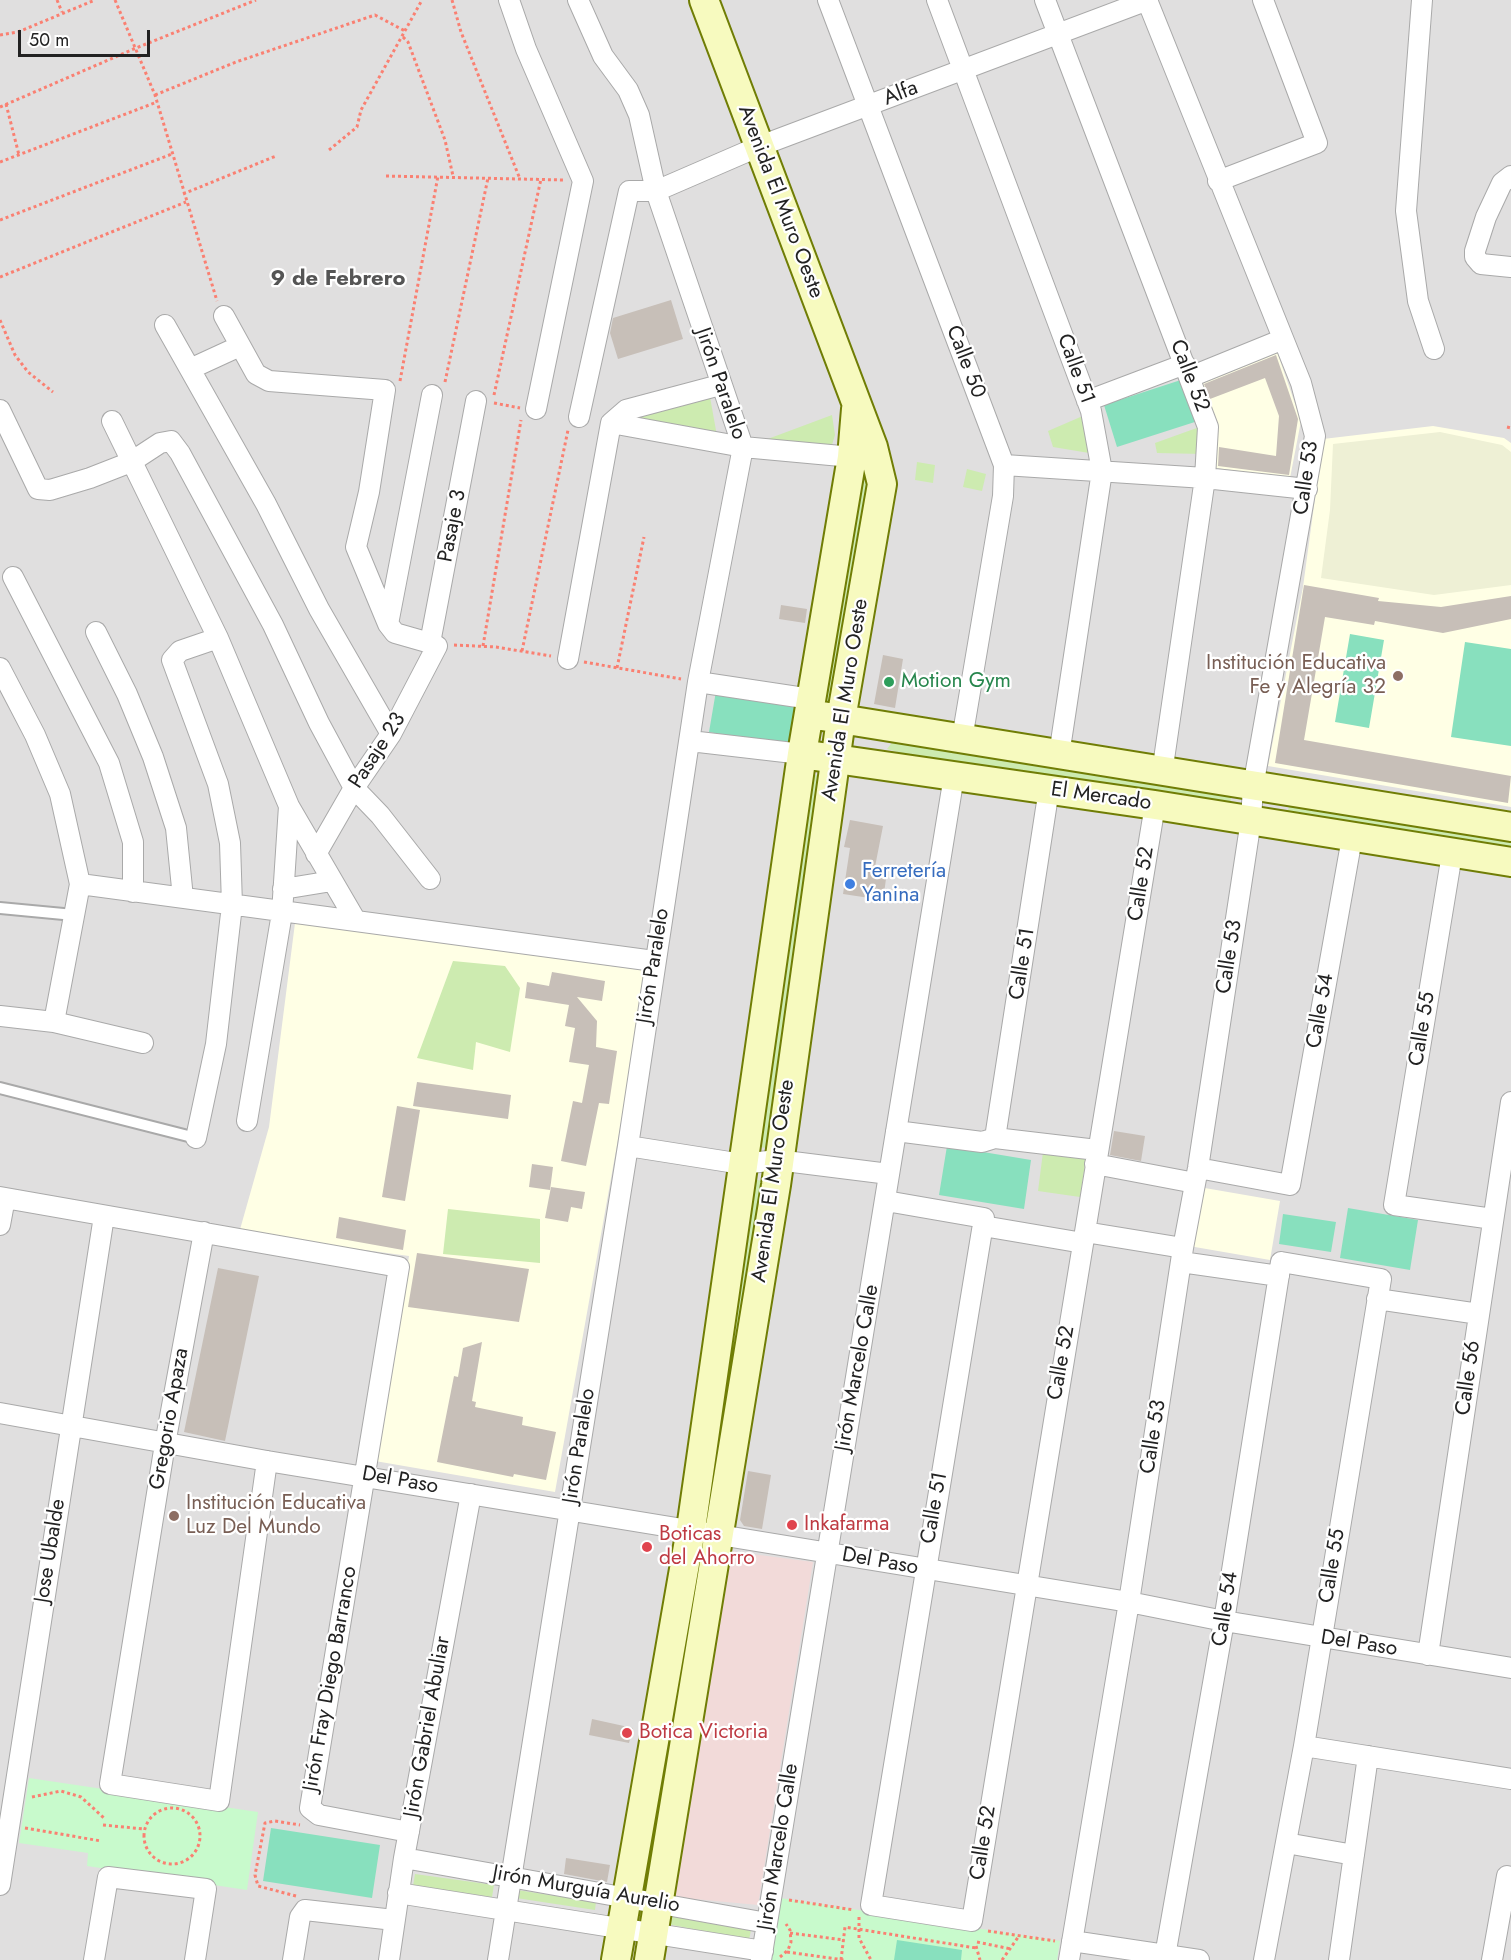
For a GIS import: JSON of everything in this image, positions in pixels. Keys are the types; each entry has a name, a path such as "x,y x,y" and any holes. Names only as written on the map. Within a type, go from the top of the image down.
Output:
{"main road":[{"name":"Avenida El Muro Oeste","path":"651,1947 719,1534 777,1160 841,719 882,484 880,467 704,0"},
{"name":"Avenida El Muro Oeste","path":"616,1960 691,1529 802,753 852,457 856,404"},
{"name":"El Mercado","path":"809,707 841,719 1511,828"},
{"name":"El Mercado","path":"802,753 1155,805 1511,862"}],"street":[{"path":"509,0 526,49 583,181 536,409"},
{"name":"Jirón Paralelo","path":"498,1960 628,1146 654,961 698,682 743,447 656,192 639,115 628,90 603,57 579,0"},
{"name":"Calle 50","path":"828,0 1004,465 1003,496 962,739"},
{"name":"Calle 51","path":"937,0 1088,402 1102,471 1059,755"},
{"name":"Calle 52","path":"1045,0 1208,427 1205,478 1162,773"},
{"name":"Alfa","path":"579,417 629,191 656,192 760,146 869,107 1147,0"},
{"name":"Calle 53","path":"1070,1951 1130,1602 1182,1255 1197,1176 1251,820 1253,787 1316,436 1301,383 1281,340 1147,0"},
{"path":"1218,181 1317,143 1263,0"},
{"path":"1422,0 1406,211 1418,301 1434,349"},
{"path":"1511,176 1502,183 1486,217 1475,251 1475,257 1481,264 1511,267"},
{"path":"224,316 256,374 269,381 385,390 369,492 356,547 388,624 395,633 434,645"},
{"path":"165,325 266,504 319,609 391,734"},
{"path":"1088,402 1281,340"},
{"path":"190,369 240,346"},
{"path":"568,659 611,423 626,410 720,385"},
{"path":"388,624 432,395"},
{"name":"Pasaje 3","path":"434,645 484,402"},
{"path":"3,421 38,489 50,489 90,478 131,462 160,443 171,441 180,453 273,625 354,788 380,815 430,879"},
{"path":"112,421 218,638 289,806 356,921"},
{"path":"611,423 743,447 852,457"},
{"path":"1004,465 1205,478 1307,489"},
{"path":"13,577 84,709 109,763 124,804 133,842 133,892"},
{"path":"96,632 127,694 176,828 183,898"},
{"path":"196,1138 216,1044 232,905 230,843 218,784 172,660 180,651 218,638"},
{"name":"Pasaje 23","path":"316,854 354,788 391,734 434,645"},
{"path":"0,668 35,735 60,794 80,885 54,1022"},
{"path":"698,682 809,707"},
{"name":"El Mercado","path":"690,741 802,753"},
{"name":"Jirón Marcelo Calle","path":"762,1955 954,776"},
{"name":"Calle 51","path":"995,1138 1049,789"},
{"name":"Calle 52","path":"975,1929 1025,1585 1155,805"},
{"path":"247,1120 282,913 289,806"},
{"name":"Calle 54","path":"1197,1176 1290,1185 1352,838"},
{"name":"Calle 55","path":"1452,854 1394,1205 1493,1219"},
{"path":"283,889 332,881"},
{"path":"80,885 654,961"},
{"path":"0,1016 54,1022 143,1043"},
{"name":"Calle 56","path":"1428,1655 1511,1102"},
{"path":"896,1131 982,1142 995,1138 1197,1176"},
{"path":"628,1146 742,1164 777,1160 889,1174"},
{"path":"0,1225 2,1198 204,1232"},
{"path":"886,1201 983,1222 1280,1269"},
{"name":"Jose Ubalde","path":"0,1885 7,1815 104,1216"},
{"name":"Calle 51","path":"866,1908 983,1222"},
{"name":"Jirón Fray Diego Barranco","path":"204,1232 399,1267 366,1475 310,1796 315,1811"},
{"name":"Gregorio Apaza","path":"204,1232 165,1444 110,1784 219,1801 267,1461"},
{"name":"Calle 54","path":"1165,1956 1224,1621 1280,1269"},
{"name":"Calle 55","path":"1264,1960 1304,1746 1381,1279 1280,1269"},
{"path":"1377,1299 1479,1314"},
{"name":"Del Paso","path":"0,1413 165,1444 366,1475 570,1512 691,1529 1130,1602 1321,1638 1511,1668"},
{"name":"Jirón Gabriel Abuliar","path":"388,1960 404,1858 471,1494"},
{"path":"1304,1746 1511,1779"},
{"path":"1339,1960 1368,1756"},
{"path":"315,1811 409,1833"},
{"path":"1286,1843 1354,1855"},
{"name":"Jirón Murguía Aurelio","path":"404,1858 767,1923"},
{"path":"1492,1960 1507,1876"},
{"path":"94,1960 108,1877 206,1889 195,1960"},
{"name":"Jirón Murguía Aurelio","path":"398,1893 622,1929 651,1947 762,1955"},
{"path":"866,1908 975,1929"},
{"path":"293,1960 300,1917 305,1910 394,1920"},
{"path":"1070,1951 1198,1960"}],"lane":[{"path":"0,908 74,915"},
{"path":"0,1088 196,1138"}],"path":[{"path":"57,0 62,12"},
{"path":"0,35 18,32 95,0"},
{"path":"115,0 155,95 216,300 224,316"},
{"path":"0,106 135,48 256,0"},
{"path":"329,150 357,127 361,110 422,0"},
{"path":"452,0 461,32 520,179"},
{"path":"155,95 236,62 375,15 405,31"},
{"path":"403,37 408,42 445,140 453,176"},
{"path":"0,162 157,102"},
{"path":"6,104 19,154"},
{"path":"0,220 173,154"},
{"path":"183,194 276,156"},
{"path":"386,176 583,181"},
{"path":"385,390 398,392 438,176"},
{"path":"432,395 442,396 488,178"},
{"path":"483,646 523,408 484,402 541,179"},
{"path":"0,278 186,202"},
{"path":"0,320 15,355 28,372 52,392"},
{"path":"522,651 571,416 579,417"},
{"path":"617,668 644,537"},
{"path":"7,1815 28,1799 45,1792 61,1791 81,1797 104,1818"},
{"path":"170,1808 182,1809 192,1816 199,1826 201,1838 198,1849 190,1859 180,1864 168,1865 157,1861 148,1852 144,1841 144,1829 150,1818 159,1811 170,1808"},
{"path":"305,1910 294,1894 258,1886 255,1875 265,1823 274,1821 304,1825 313,1823 315,1811"},
{"path":"7,1815 101,1840"},
{"path":"103,1825 144,1829"},
{"path":"866,1908 857,1930 863,1948 871,1960"},
{"path":"787,1952 842,1960 845,1927 976,1948"},
{"path":"975,1929 976,1948 980,1960"},
{"path":"790,1933 844,1940"},
{"path":"1002,1960 1018,1936"},
{"path":"977,1942 1011,1949"}],"shaded area":[{"path":"0,0 1511,0 1511,1960 0,1960"},
{"path":"1276,349 1301,421 1290,478 1209,467 1194,381"},
{"name":"Institución Educativa Fe y Alegría 32","path":"1433,426 1504,438 1511,443 1511,807 1268,766 1303,587 1323,439"},
{"path":"1440,432 1502,445 1511,452 1511,585 1434,595 1321,578 1330,510 1333,444"},
{"path":"295,923 648,971 555,1492 375,1461 409,1256 239,1233 269,1127"},
{"path":"1199,1187 1280,1201 1270,1260 1189,1246"},
{"path":"729,1551 813,1562 758,1905 673,1897"}],"green space":[{"path":"1187,378 1201,420 1117,447 1104,405"},
{"path":"710,397 717,436 630,419"},
{"path":"832,415 835,435 831,448 765,440"},
{"path":"1085,415 1089,453 1053,447 1048,431"},
{"path":"1205,425 1203,454 1157,453 1155,443"},
{"path":"917,462 935,465 933,483 915,480"},
{"path":"967,469 986,474 982,491 963,487"},
{"path":"859,480 873,482 839,706 825,704"},
{"path":"1350,634 1384,640 1369,728 1335,722"},
{"path":"1465,642 1511,649 1511,746 1451,737"},
{"path":"716,691 797,706 790,747 709,732"},
{"path":"894,740 1232,790 1230,806 905,754 887,749"},
{"path":"811,774 825,777 770,1149 756,1146"},
{"path":"1291,799 1511,835 1511,852 1287,814"},
{"path":"453,961 505,966 520,988 510,1052 476,1042 473,1070 417,1058"},
{"path":"947,1146 1031,1160 1024,1209 939,1195"},
{"path":"1043,1152 1086,1158 1080,1197 1038,1191"},
{"path":"750,1179 764,1181 712,1512 698,1510"},
{"path":"1348,1208 1418,1220 1410,1270 1340,1258"},
{"path":"448,1209 540,1219 540,1263 443,1254"},
{"path":"1283,1214 1336,1222 1331,1252 1279,1244"},
{"path":"29,1778 258,1812 247,1890 87,1866 88,1853 19,1843"},
{"path":"271,1828 380,1845 372,1898 263,1881"},
{"path":"415,1874 494,1885 492,1897 413,1886"},
{"path":"517,1890 596,1902 595,1910 516,1898"},
{"path":"774,1897 1060,1941 1057,1960 765,1960"},
{"path":"669,1913 751,1930 749,1940 667,1924"},
{"path":"897,1940 962,1950 961,1960 894,1960"}],"building":[{"path":"671,300 683,339 618,359 610,333 613,318"},
{"path":"1276,355 1298,419 1289,475 1218,466 1219,447 1276,456 1279,416 1265,378 1210,399 1204,384"},
{"path":"1304,585 1379,598 1378,601 1441,607 1511,596 1511,619 1443,633 1375,621 1374,625 1325,617 1304,740 1511,776 1508,803 1275,763"},
{"path":"781,605 807,609 805,623 779,619"},
{"name":"Motion Gym","path":"883,655 903,659 895,708 874,704"},
{"path":"850,820 883,826 873,877 886,879 883,900 843,894 850,848 844,847"},
{"path":"552,972 605,981 602,1001 577,997 597,1021 596,1047 617,1051 609,1104 599,1103 586,1166 561,1161 573,1101 582,1103 589,1065 569,1062 575,1028 565,1026 569,1005 525,998 527,982 549,986"},
{"path":"417,1082 511,1095 508,1119 413,1106"},
{"path":"397,1106 420,1110 405,1201 382,1197"},
{"path":"1114,1131 1145,1136 1141,1161 1110,1155"},
{"path":"532,1164 553,1167 550,1190 529,1187"},
{"path":"551,1187 585,1192 582,1209 571,1207 568,1222 545,1218"},
{"path":"339,1217 406,1230 403,1250 336,1238"},
{"path":"417,1253 529,1269 519,1322 408,1307"},
{"path":"218,1268 259,1276 225,1441 184,1432"},
{"path":"482,1342 472,1401 476,1402 475,1407 523,1417 522,1425 556,1432 546,1480 514,1474 513,1477 437,1462 454,1376 458,1377 463,1348"},
{"path":"748,1471 771,1475 762,1529 744,1526 740,1520"},
{"path":"592,1719 633,1728 629,1743 589,1735"},
{"path":"566,1858 610,1865 607,1882 564,1874"}],"place":[{"name":"Institución Educativa Fe y Alegría 32","path":"1398,676"},
{"name":"Motion Gym","path":"889,682"},
{"name":"Ferretería Yanina","path":"850,884"},
{"name":"Institución Educativa Luz Del Mundo","path":"174,1516"},
{"name":"Inkafarma","path":"792,1525"},
{"name":"Boticas del Ahorro","path":"647,1547"},
{"name":"Botica Victoria","path":"627,1733"}],"district":[{"name":"9 de Febrero","path":"338,280"}]}
